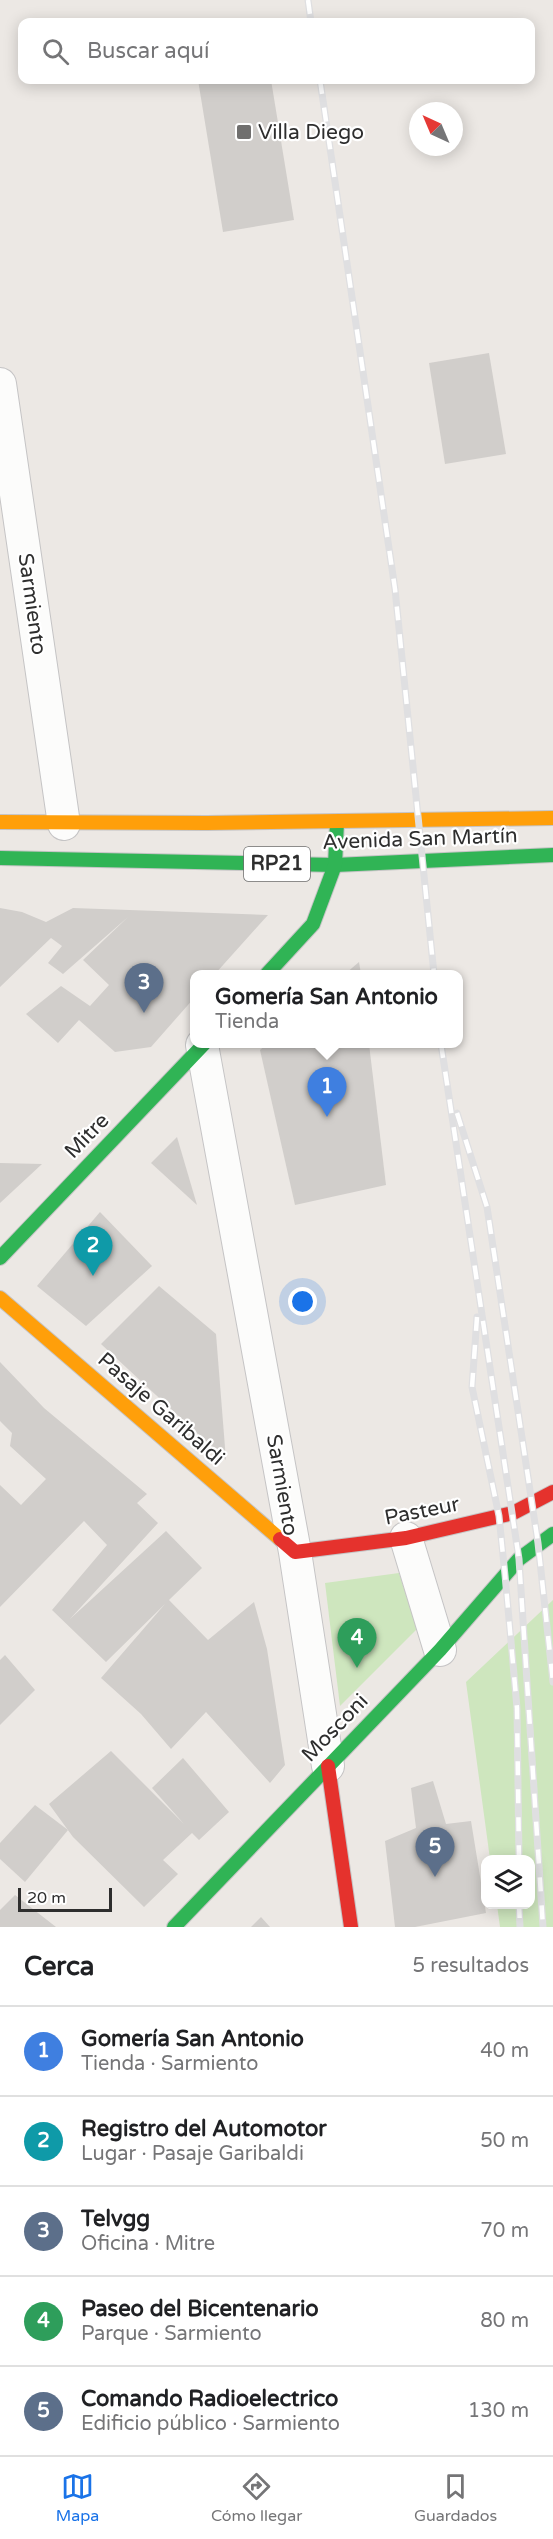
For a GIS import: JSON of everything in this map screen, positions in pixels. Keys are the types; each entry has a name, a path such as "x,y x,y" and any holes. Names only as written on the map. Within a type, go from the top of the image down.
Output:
{"street":[{"name":"Sarmiento","path":"0,384 64,824"},
{"name":"Avenida San Martín","path":"0,822 64,824 553,818"},
{"path":"272,970 313,924 335,865 337,822"},
{"name":"Avenida San Martín","path":"0,858 335,865 553,855"},
{"name":"Mitre","path":"0,1258 199,1048"},
{"name":"Sarmiento","path":"204,1048 295,1552 351,1927"},
{"name":"Pasaje Garibaldi","path":"0,1298 295,1552"},
{"name":"Pasteur","path":"295,1552 406,1538 513,1514 553,1492"},
{"name":"Mosconi","path":"174,1927 440,1650 519,1559 553,1534"},
{"path":"406,1538 440,1650"}],"green space":[{"path":"399,1573 417,1629 340,1706 325,1583"},
{"path":"553,1600 553,1927 500,1927 498,1909 535,1909 535,1855 489,1855 466,1682"}],"building":[{"path":"199,84 272,84 294,220 223,232"},
{"path":"489,353 506,454 445,464 429,363"},
{"path":"0,908 22,912 46,922 73,908 268,915 219,970 190,970 190,1003 151,1047 115,1052 79,1020 58,1043 26,1014 61,986 90,1006 109,985 83,960 128,917 63,974 48,963 62,946 51,938 0,987"},
{"path":"359,962 360,970 350,970"},
{"path":"262,1048 369,1048 386,1185 295,1205 260,1050"},
{"path":"177,1137 197,1205 151,1163"},
{"path":"0,1163 42,1164 0,1203"},
{"path":"100,1212 152,1266 86,1326 37,1286"},
{"path":"159,1286 216,1334 226,1460 101,1344"},
{"path":"0,1362 44,1408 147,1494 137,1503 158,1523 70,1619 166,1531 202,1568 169,1600 208,1640 254,1602 267,1649 285,1765 270,1783 206,1712 171,1749 141,1714 101,1678 165,1604 106,1662 52,1610 107,1545 84,1521 0,1607 0,1485 21,1505 46,1479 10,1446 12,1433 0,1421"},
{"path":"5,1655 35,1690 0,1725 0,1660"},
{"path":"111,1751 184,1824 152,1788 183,1758 229,1812 199,1840 192,1833 163,1860 178,1874 144,1907 73,1837 49,1804"},
{"path":"433,1781 446,1824 471,1821 481,1882 481,1909 485,1909 486,1913 415,1927 395,1927 385,1841 416,1828 411,1788"},
{"path":"35,1805 68,1830 25,1882 0,1859 0,1843"},
{"path":"15,1895 56,1927 0,1927 0,1910"},
{"path":"261,1917 270,1927 251,1927"}],"railway":[{"path":"308,0 310,18"},
{"path":"321,84 395,589 434,970"},
{"path":"442,1048 519,1559 543,1927"},
{"path":"457,1113 487,1207 538,1543 553,1682"},
{"path":"477,1317 472,1387 499,1516 505,1575 517,1708 519,1855"},
{"path":"519,1909 520,1927"}],"traffic: fast":[{"path":"271,970 313,924 335,865 337,822"},
{"path":"0,858 335,865 553,855"},
{"path":"0,1258 200,1048"},
{"path":"174,1927 440,1650 519,1559 553,1534"}],"traffic: slow":[{"path":"0,822 207,823 553,818"},
{"path":"0,1298 280,1539"}],"traffic: jam":[{"path":"280,1539 295,1552 406,1538 513,1513 553,1492"},
{"path":"328,1766 351,1927"}],"place":[{"name":"Villa Diego","path":"244,132"},
{"name":"Telvgg","path":"144,1013"},
{"name":"Gomería San Antonio","path":"327,1117"},
{"name":"Registro del Automotor","path":"93,1276"},
{"name":"Paseo del Bicentenario","path":"357,1668"},
{"name":"Comando Radioelectrico","path":"435,1877"}]}
